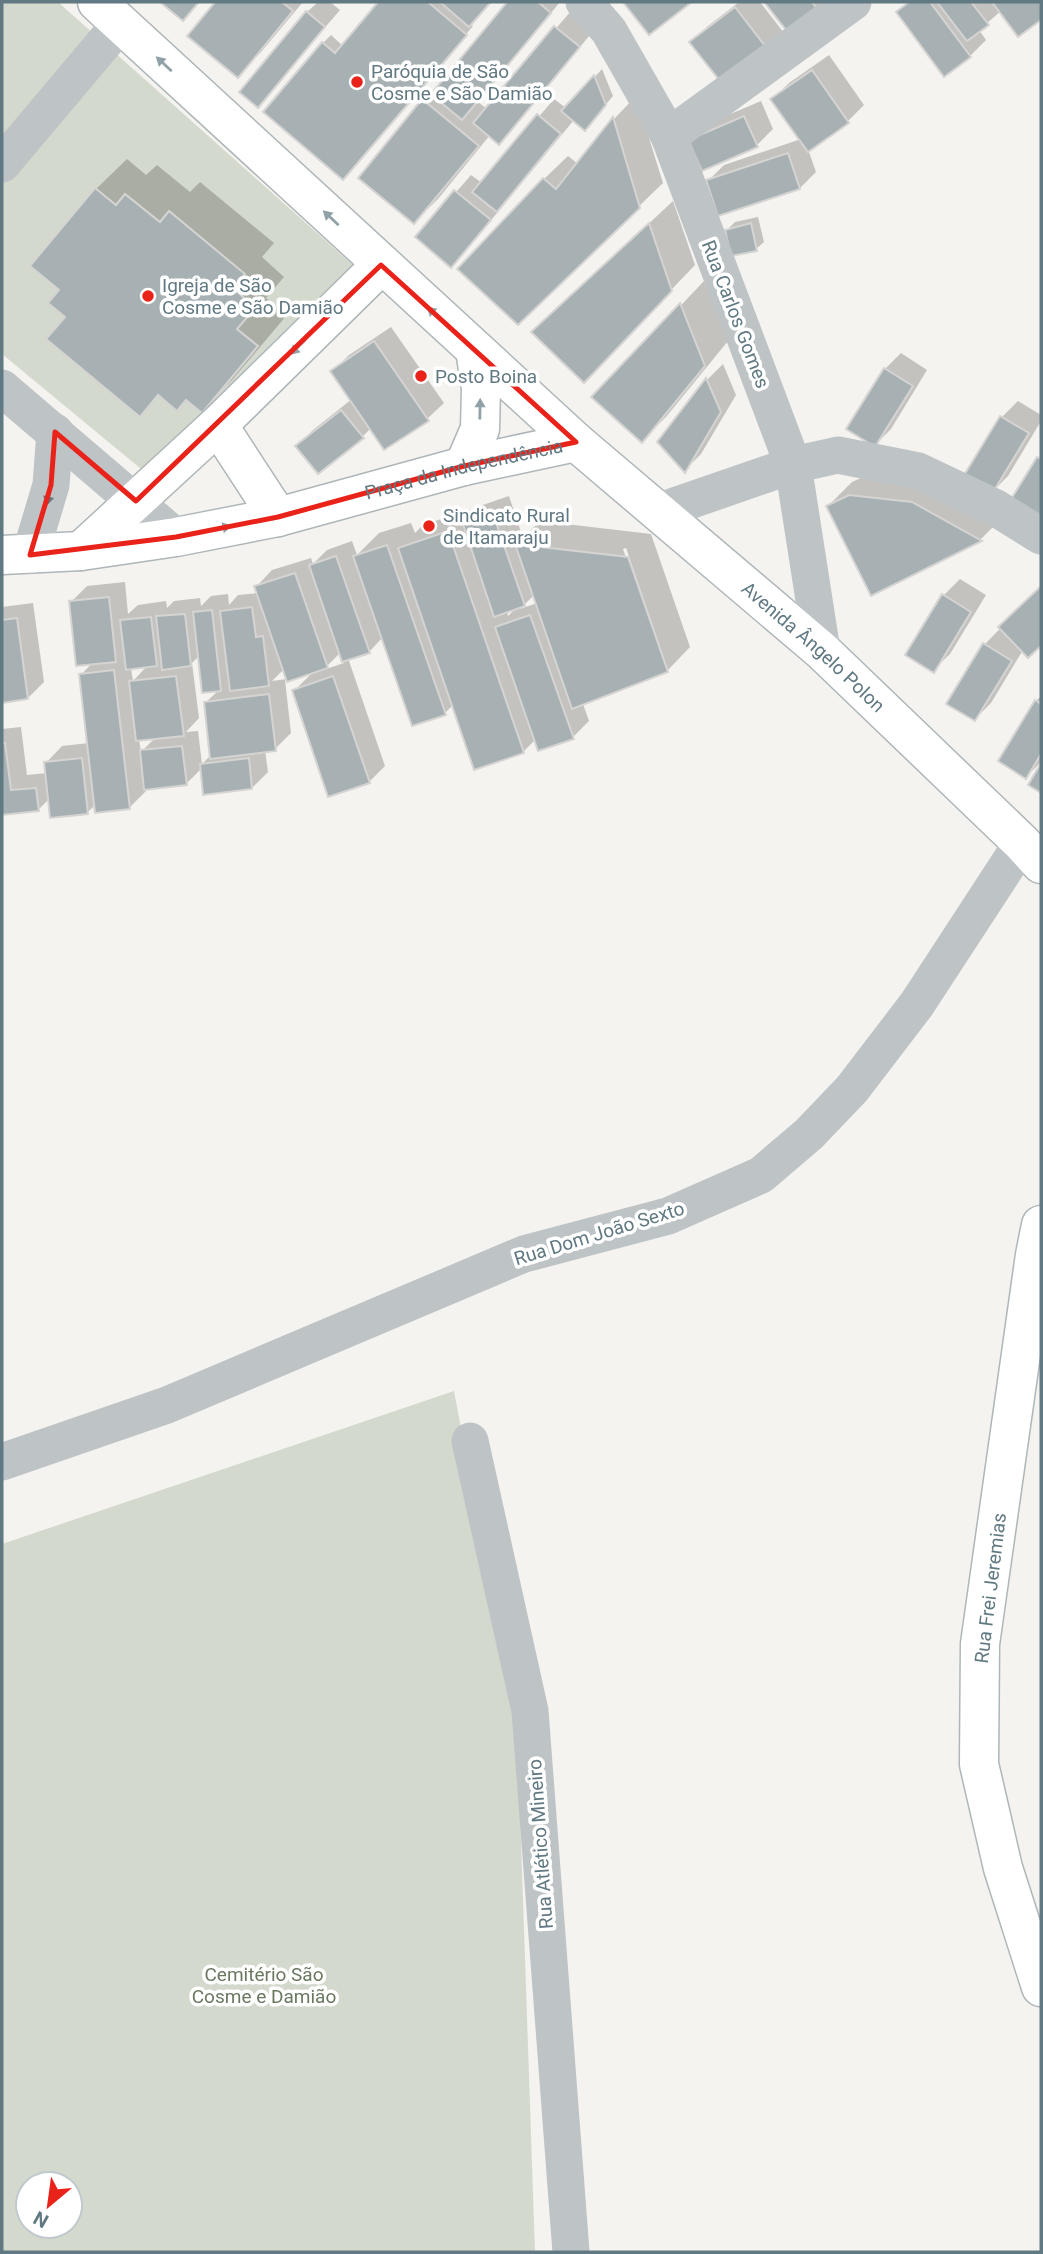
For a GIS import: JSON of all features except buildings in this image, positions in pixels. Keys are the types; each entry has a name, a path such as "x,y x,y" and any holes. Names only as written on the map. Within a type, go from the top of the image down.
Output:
{"street":[{"name":"Rua Carlos Gomes","path":"584,2 609,31 669,136 793,465 822,651"},
{"path":"669,136 853,2"},
{"name":"Praça da Independência","path":"2,164 109,13 576,442"},
{"path":"81,551 218,425 382,265"},
{"path":"464,466 480,429 481,388 475,350"},
{"path":"2,388 176,537"},
{"path":"218,425 278,517"},
{"name":"Praça da Independência","path":"16,555 51,485 55,432"},
{"name":"Praça da Independência","path":"16,555 81,551 176,537 278,517 464,466 576,442"},
{"name":"Avenida Ângelo Polon","path":"576,442 822,651 1032,854"},
{"path":"660,512 793,465 838,455 918,471 996,508 1041,537"},
{"name":"Rua Dom João Sexto","path":"2,1462 167,1405 524,1254 668,1216 761,1175 809,1134 852,1089 1032,854"},
{"name":"Rua Frei Jeremias","path":"1041,1225 980,1644 979,1764 1003,1868 1041,1987"},
{"name":"Rua Atlético Mineiro","path":"470,1441 530,1711 571,2252"}],"highlighted area":[{"path":"381,265 576,442 464,466 278,517 176,537 30,555 51,485 55,432 136,501"}],"green space":[{"path":"2,2 58,2 354,266 146,473 2,354"},
{"name":"Cemitério São Cosme e Damião","path":"454,1391 517,1723 535,2252 2,2252 2,1544"}],"place":[{"name":"Paróquia de São Cosme e São Damião","path":"357,82"},
{"name":"Igreja de São Cosme e São Damião","path":"148,296"},
{"name":"Posto Boina","path":"421,376"},
{"name":"Sindicato Rural de Itamaraju","path":"429,526"}]}
